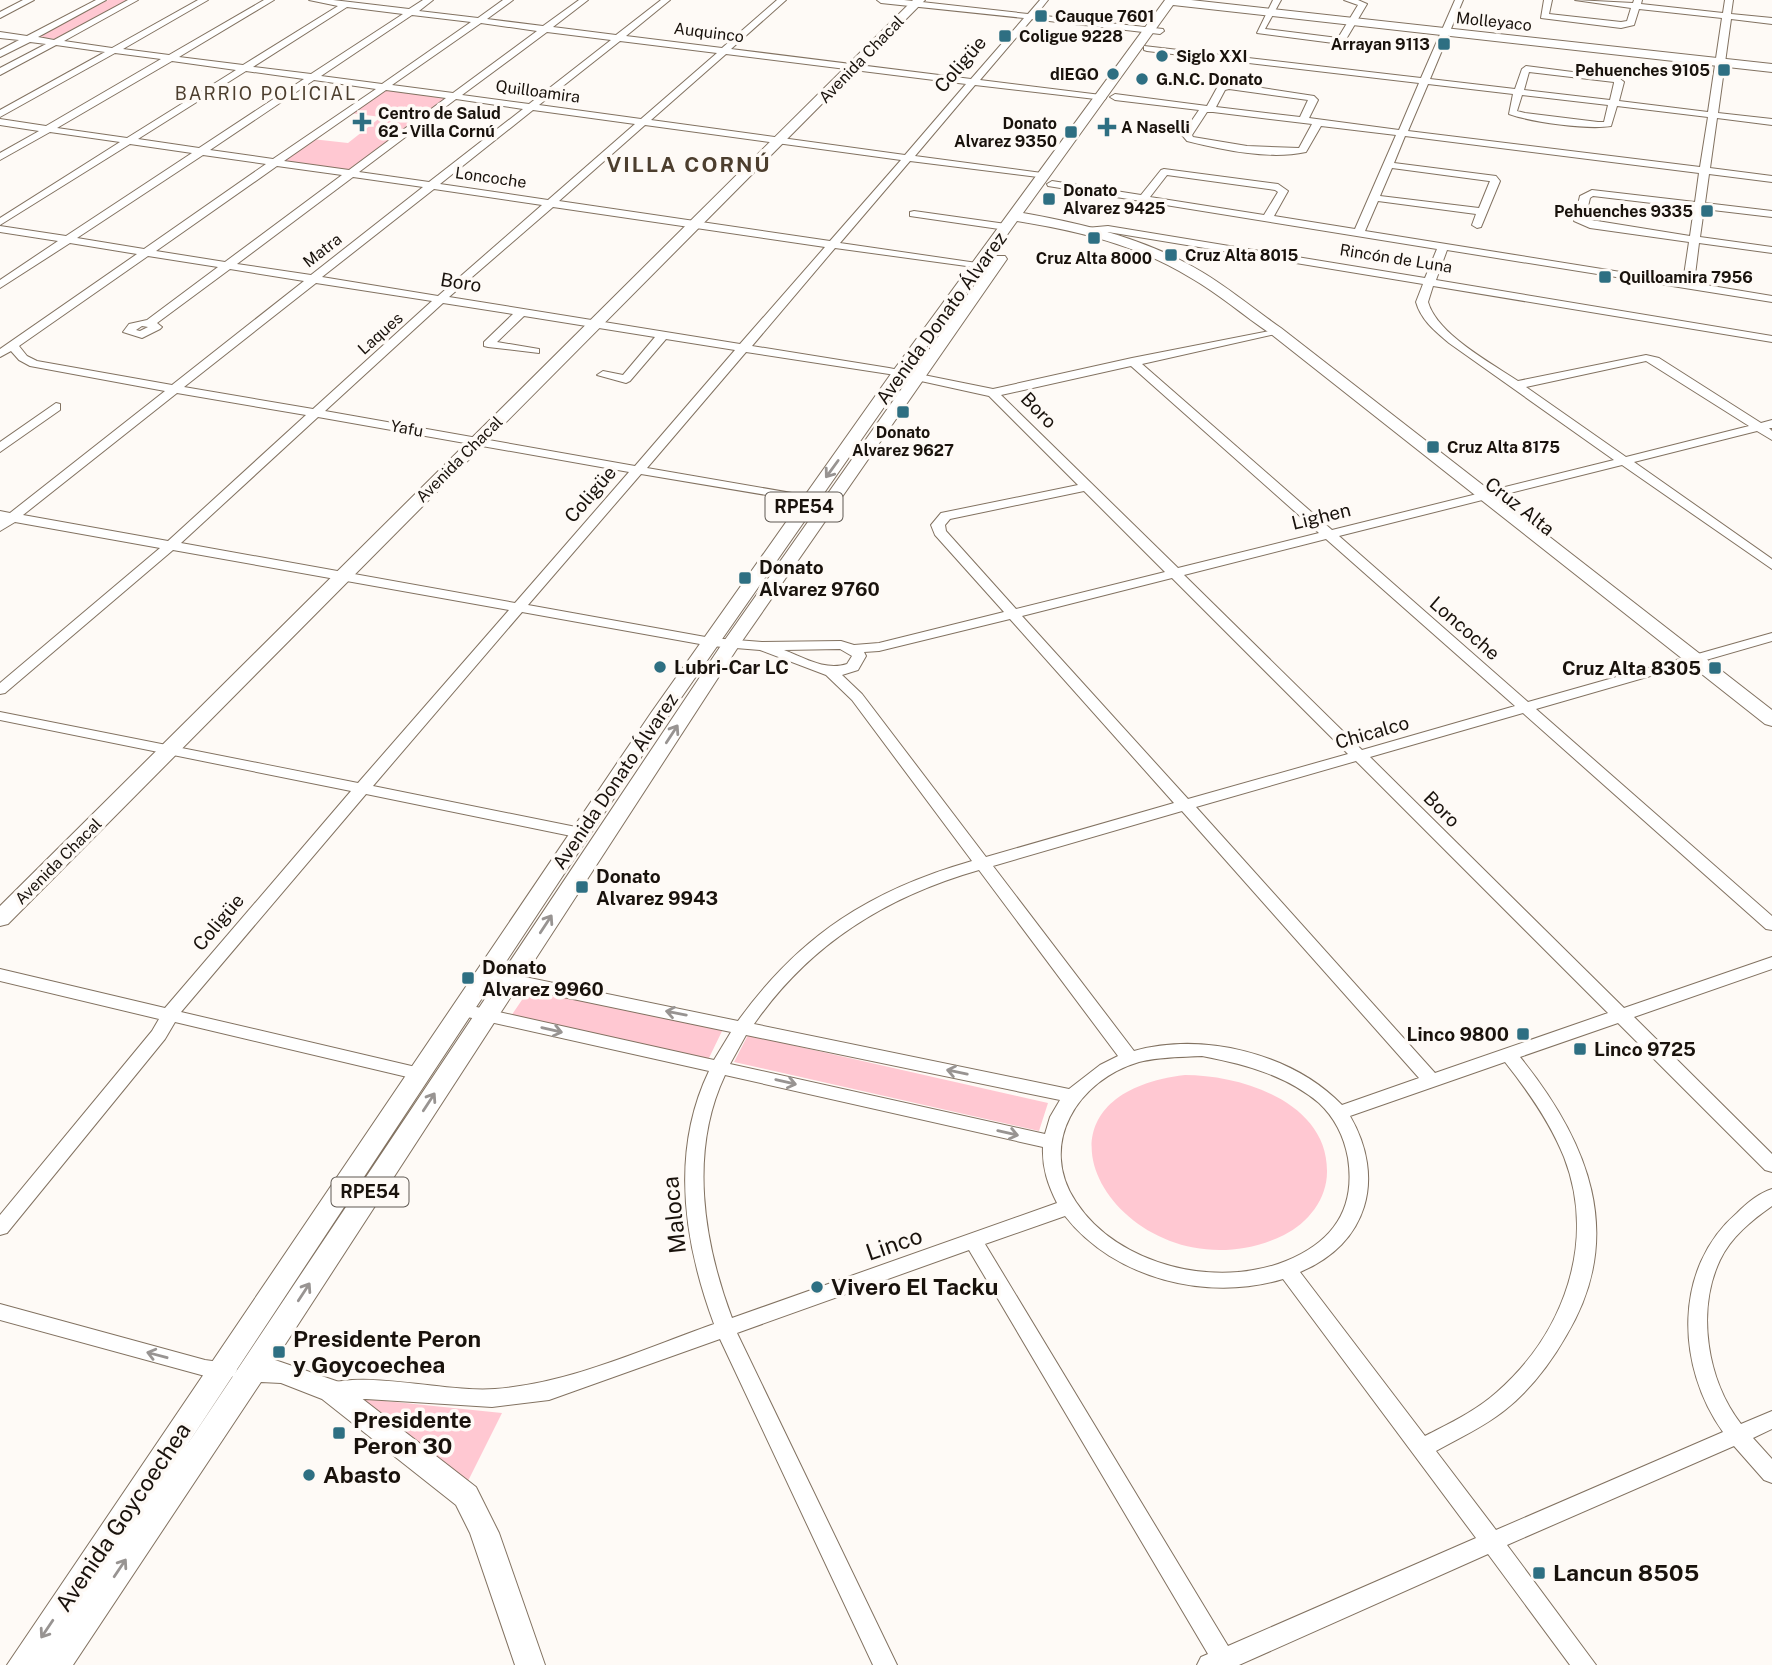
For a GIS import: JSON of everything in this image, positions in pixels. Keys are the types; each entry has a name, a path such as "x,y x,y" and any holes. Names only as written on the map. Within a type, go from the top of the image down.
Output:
{"main road":[{"name":"Molleyaco","path":"1176,1 1772,68"},
{"name":"Avenida Donato Álvarez","path":"1108,98 1176,1"},
{"name":"Avenida Chacal","path":"0,919 477,441 597,326 917,2"},
{"name":"Avenida Donato Álvarez","path":"254,1370 474,1013 486,975 581,833 721,643 1016,221 1147,48 1154,31"},
{"name":"Avenida Donato Álvarez","path":"223,1370 420,1074 474,1013 509,981 809,500 908,376 977,266 1016,221"},
{"name":"Rincón de Luna","path":"1016,221 1090,230"},
{"name":"Cruz Alta","path":"1090,230 1180,265 1245,311 1690,661 1772,731"},
{"name":"Cruz Alta","path":"1690,661 1772,720"},
{"name":"Avenida Goycoechea","path":"22,1665 223,1370"},
{"path":"254,1370 282,1372 332,1391 466,1496 484,1532 530,1665"},
{"name":"Avenida Goycoechea","path":"55,1665 254,1370"}],"street":[{"path":"0,15 30,0"},
{"path":"0,54 102,0"},
{"path":"0,72 134,0"},
{"path":"0,114 204,0"},
{"path":"0,157 270,0"},
{"name":"Auquinco","path":"313,0 1772,179"},
{"path":"0,285 429,0"},
{"path":"0,354 509,0"},
{"path":"150,323 584,0"},
{"name":"Matra","path":"0,527 6,517 667,0"},
{"name":"Laques","path":"0,690 169,547 440,300 782,0"},
{"path":"881,0 1154,31"},
{"name":"Coligüe","path":"0,1228 159,1035 169,1016 361,788 1044,0"},
{"path":"1277,0 1260,31 1341,41 1354,22 1362,2 1348,0"},
{"path":"1359,233 1459,0"},
{"path":"1548,0 1544,16 1621,25 1631,23 1637,3"},
{"path":"1579,0 1637,3 1772,20"},
{"path":"1688,286 1729,0"},
{"path":"0,222 346,4"},
{"name":"Quilloamira","path":"0,35 906,158 1772,299"},
{"path":"1147,48 1772,122"},
{"path":"1526,69 1619,82 1608,124 1598,125 1516,114 1512,112 1518,92 1526,69"},
{"path":"1303,121 1313,100 1311,98 1230,86 1222,88 1187,135 1191,139 1291,152 1303,150 1318,123"},
{"name":"Loncoche","path":"0,122 977,266"},
{"path":"1388,166 1492,178 1495,181 1477,225"},
{"path":"1145,197 1164,172 1278,187 1283,191 1268,217"},
{"path":"1772,214 1591,192 1585,196 1579,221 1772,250"},
{"path":"1374,198 1484,212"},
{"path":"914,214 1016,221"},
{"name":"Boro","path":"0,229 597,326 743,347 993,393 1772,1165"},
{"name":"Rincón de Luna","path":"1090,230 1108,229 1772,339"},
{"path":"1443,246 1422,302 1428,316 1453,341 1772,565"},
{"path":"521,313 488,344 535,351"},
{"path":"993,393 1271,332"},
{"path":"603,375 626,379 663,335"},
{"name":"Yafu","path":"13,346 23,358 34,364 809,500"},
{"path":"1516,385 1646,358 1655,360 1765,426 1772,436"},
{"name":"Loncoche","path":"1132,361 1772,925"},
{"path":"0,448 56,407"},
{"name":"Lighen","path":"855,659 879,647 1765,426"},
{"path":"1085,487 946,516 938,526 940,532 1012,614 1431,1080"},
{"path":"6,517 340,578 721,643 821,647 841,645 855,659"},
{"name":"Chicalco","path":"982,862 1772,637"},
{"path":"762,646 831,671 857,697 1130,1059"},
{"path":"814,666 811,658 821,647"},
{"path":"831,671 855,659"},
{"path":"855,659 852,682 857,697"},
{"path":"0,716 581,833"},
{"name":"Maloca","path":"885,1665 726,1330 713,1297 699,1228 694,1167 700,1119 720,1068 743,1027 771,987 826,936 888,900 934,879 982,862"},
{"path":"1339,1113 1772,963"},
{"path":"0,975 420,1074"},
{"path":"486,975 1072,1096"},
{"path":"474,1013 1051,1142"},
{"path":"1202,1050 1240,1056 1275,1068 1308,1087 1339,1113 1353,1138 1362,1169 1360,1199 1346,1228 1322,1252 1288,1270 1255,1278 1218,1280 1181,1276 1146,1266 1114,1249 1087,1228 1068,1207 1057,1184 1051,1142 1058,1118 1072,1096 1087,1081 1130,1059 1165,1051 1202,1050"},
{"path":"1423,1447 1477,1419 1504,1399 1536,1367 1558,1338 1576,1298 1584,1268 1587,1222 1579,1173 1558,1125 1537,1091 1508,1054"},
{"path":"1772,1196 1743,1219 1719,1245 1702,1277 1697,1310 1700,1352 1717,1406 1772,1474"},
{"name":"Linco","path":"332,1391 366,1390 492,1398 535,1394 726,1330 1068,1207"},
{"path":"974,1242 1220,1663 1772,1420"},
{"path":"1288,1270 1584,1665"},
{"path":"0,1312 205,1368 254,1370"}],"shaded area":[{"path":"108,0 129,0 54,39 38,37"},
{"path":"386,88 450,97 348,172 281,161 312,139 348,143 381,117 350,113"},
{"path":"528,991 724,1027 708,1060 511,1016"},
{"path":"748,1035 1048,1103 1039,1131 734,1062"},
{"path":"1185,1075 1231,1080 1255,1087 1277,1097 1313,1127 1323,1148 1326,1182 1320,1201 1308,1217 1293,1230 1229,1250 1178,1244 1136,1222 1106,1191 1092,1155 1098,1120 1128,1091"},
{"path":"356,1398 502,1413 462,1493"}],"place":[{"name":"Cauque 7601","path":"1041,16"},
{"name":"Coligue 9228","path":"1005,36"},
{"name":"Arrayan 9113","path":"1444,44"},
{"name":"Siglo XXI","path":"1162,56"},
{"name":"Pehuenches 9105","path":"1724,70"},
{"name":"dIEGO","path":"1113,74"},
{"name":"G.N.C. Donato","path":"1142,79"},
{"name":"Centro de Salud 62 - Villa Cornú","path":"362,122"},
{"name":"A Naselli","path":"1107,127"},
{"name":"Donato Alvarez 9350","path":"1071,132"},
{"name":"Donato Alvarez 9425","path":"1049,199"},
{"name":"Pehuenches 9335","path":"1707,211"},
{"name":"Cruz Alta 8000","path":"1094,238"},
{"name":"Cruz Alta 8015","path":"1171,255"},
{"name":"Quilloamira 7956","path":"1605,277"},
{"name":"Donato Alvarez 9627","path":"903,412"},
{"name":"Cruz Alta 8175","path":"1433,447"},
{"name":"Donato Alvarez 9760","path":"745,578"},
{"name":"Lubri-Car LC","path":"660,667"},
{"name":"Cruz Alta 8305","path":"1715,668"},
{"name":"Donato Alvarez 9943","path":"582,887"},
{"name":"Donato Alvarez 9960","path":"468,978"},
{"name":"Linco 9800","path":"1523,1034"},
{"name":"Linco 9725","path":"1580,1049"},
{"name":"Vivero El Tacku","path":"817,1287"},
{"name":"Presidente Peron y Goycoechea","path":"279,1352"},
{"name":"Presidente Peron 30","path":"339,1433"},
{"name":"Abasto","path":"309,1475"},
{"name":"Lancun 8505","path":"1539,1573"}],"district":[{"name":"BARRIO POLICIAL","path":"266,94"},
{"name":"VILLA CORNÚ","path":"689,165"}]}
